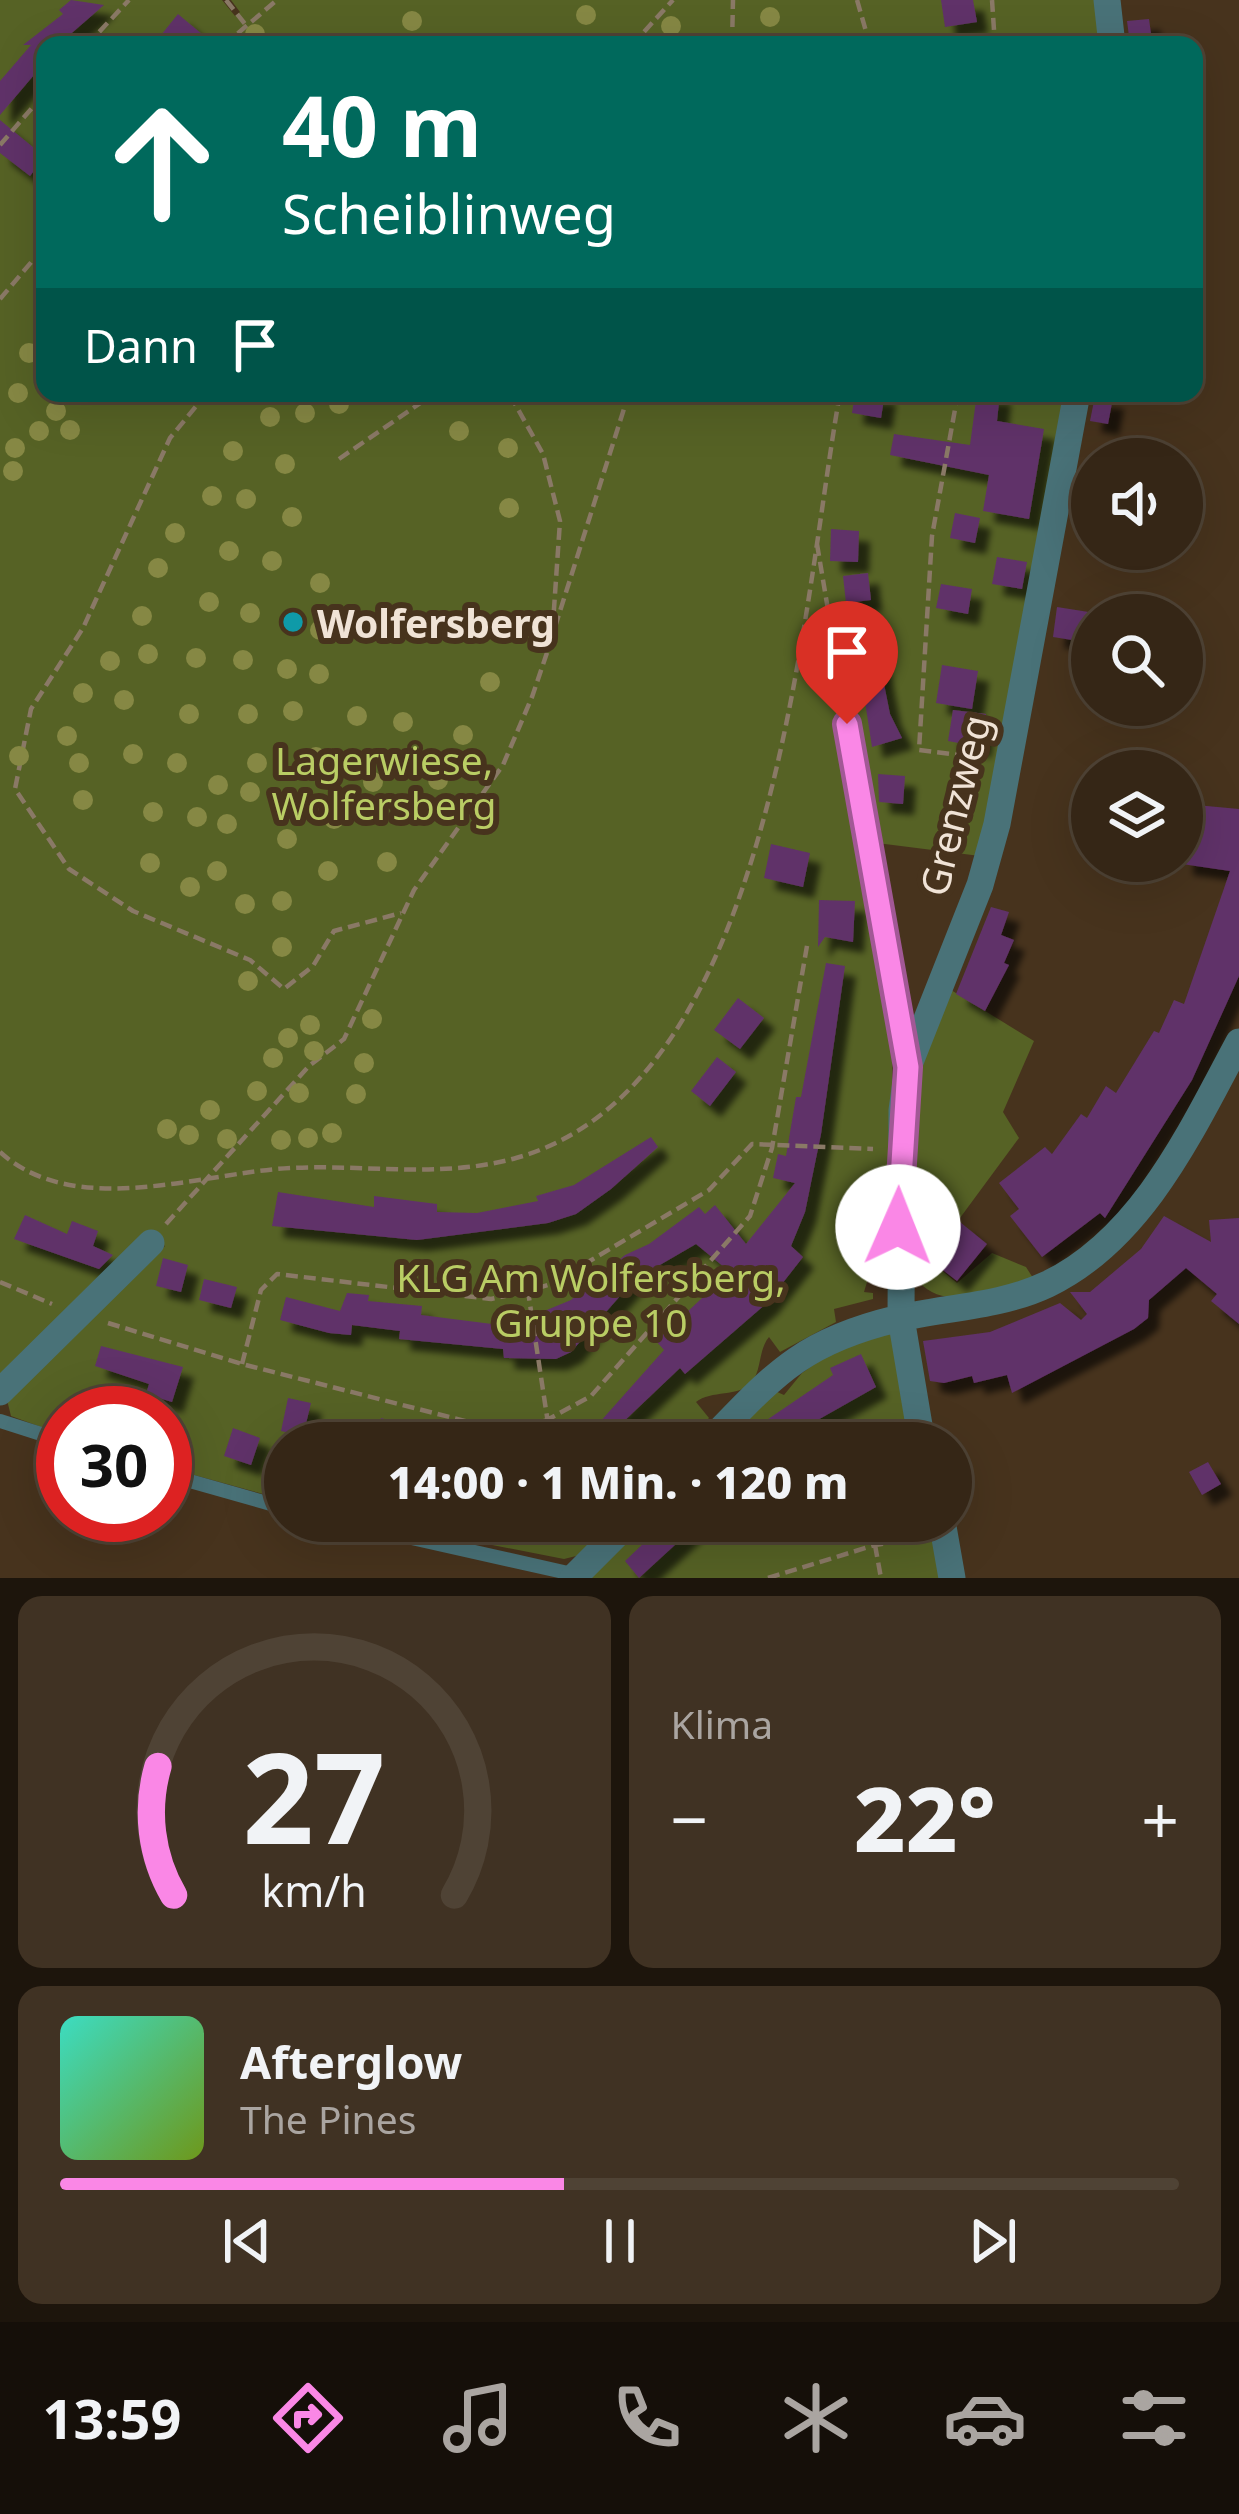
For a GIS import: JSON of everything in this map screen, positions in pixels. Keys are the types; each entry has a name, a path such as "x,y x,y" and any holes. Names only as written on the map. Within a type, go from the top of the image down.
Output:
{"street":[{"path":"1107,0 1111,36"},
{"name":"Grenzweg","path":"918,1422 901,1318 901,1149 908,1067 980,885 1075,402"},
{"path":"847,724 908,1067"},
{"path":"728,1422 788,1361 848,1333 901,1318 954,1313 1048,1284 1110,1242 1177,1156 1239,1042"},
{"path":"0,1392 151,1243"},
{"path":"575,1576 609,1542"},
{"path":"946,1542 952,1578"}],"lane":[{"path":"0,1420 36,1432"},
{"path":"192,1482 264,1502"},
{"path":"427,1542 575,1576"}],"path":[{"path":"95,36 129,0"},
{"path":"226,0 246,25"},
{"path":"234,36 277,0"},
{"path":"640,36 673,0"},
{"path":"731,36 733,0"},
{"path":"857,0 867,36"},
{"path":"992,0 994,36"},
{"path":"0,145 36,103"},
{"path":"0,299 36,257"},
{"path":"200,402 170,438 83,628 31,709 15,789 69,869 133,910 250,959 284,988 313,966 334,931 403,913"},
{"path":"339,459 422,402"},
{"path":"513,402 554,488 560,563 552,638"},
{"path":"151,1243 201,1178 308,1066 344,1039 403,913 503,765 552,638 626,402"},
{"path":"0,1152 36,1175 100,1187 292,1168 448,1171 518,1158 594,1119 643,1075 684,1018 723,949 743,893 798,664 839,402"},
{"path":"956,402 932,536 920,750 1008,761"},
{"path":"816,539 847,724"},
{"path":"0,1282 79,1315 242,1364 469,1422 524,1425 547,1420 591,1396 625,1363 750,1216 772,1148 808,940"},
{"path":"242,1364 261,1290 277,1274 490,1299 551,1284 709,1190 752,1144 901,1149"},
{"path":"528,1291 547,1420"},
{"path":"769,1578 883,1542"},
{"path":"874,1544 881,1578"}],"green space":[{"name":"Lagerwiese, Wolfersberg","path":"0,0 222,0 235,16 240,12 231,0 1099,0 1103,36 36,36 36,402 1065,402 980,856 877,843 893,1025 889,1269 871,1269 864,1292 873,1293 873,1299 834,1309 836,1322 780,1352 769,1337 751,1383 696,1402 709,1418 705,1422 264,1422 264,1494 192,1474 192,1386 36,1386 36,1425 11,1416 7,1400 165,1246 147,1232 0,1377"},
{"path":"951,990 1034,1041 1003,1112 1019,1138 929,1260 957,1283 992,1253 1026,1267 1033,1278 958,1298 930,1291 919,1282 909,1245 908,1216 909,1151 918,1078"},
{"path":"892,1331 907,1422 741,1422 775,1391 784,1395 802,1373 833,1351"},
{"path":"477,1542 595,1542 584,1554 564,1559"},
{"path":"623,1542 935,1542 941,1578 588,1578"}],"building":[{"path":"71,0 104,5 68,36 36,36 36,73 0,115 0,81 31,45 23,45 63,14 59,10"},
{"path":"941,0 973,0 977,22 945,27"},
{"path":"178,14 204,36 160,36"},
{"path":"1149,19 1151,36 1129,36 1127,21"},
{"path":"0,120 36,150 36,168 30,176 0,153"},
{"path":"854,402 884,402 881,418 852,413"},
{"path":"976,402 999,402 997,421 1044,429 1029,519 983,511 989,475 890,455 894,434 970,445"},
{"path":"1094,402 1112,402 1108,424 1090,421"},
{"path":"955,513 980,518 975,543 950,538"},
{"path":"831,529 859,531 858,562 830,561"},
{"path":"997,557 1027,562 1022,589 992,584"},
{"path":"868,573 871,600 846,603 843,576"},
{"path":"941,584 972,589 968,614 936,608"},
{"path":"1057,607 1071,609 1071,640 1053,637"},
{"path":"879,659 890,714 902,738 872,747 859,663"},
{"path":"942,665 978,671 972,709 936,703"},
{"path":"953,710 986,714 980,747 948,741"},
{"path":"878,774 905,776 903,804 879,802"},
{"path":"1203,806 1239,809 1239,976 1192,1080 1105,1218 1100,1213 1042,1257 1010,1216 1019,1209 999,1183 1045,1147 1052,1154 1081,1114 1087,1118 1106,1086 1116,1093 1154,1031 1159,1033 1174,1000 1184,1004 1230,871 1203,867"},
{"path":"771,844 810,853 803,887 764,878"},
{"path":"819,900 855,901 853,942 825,937 818,947"},
{"path":"991,907 1009,912 1001,935 1014,940 1004,963 1009,965 985,1011 956,994"},
{"path":"826,963 845,966 821,1134 805,1212 791,1246 803,1257 767,1303 685,1374 680,1368 623,1422 600,1422 664,1350 656,1341 730,1272 696,1244 634,1280 571,1352 556,1359 504,1358 503,1349 399,1339 400,1331 352,1325 351,1335 329,1333 280,1320 286,1297 340,1311 347,1293 369,1295 368,1301 422,1306 421,1315 508,1326 541,1324 537,1314 571,1300 625,1255 649,1244 699,1207 705,1214 715,1205 746,1244 795,1183 773,1178 778,1154 786,1156 796,1097 801,1097"},
{"path":"738,998 764,1018 740,1049 714,1030"},
{"path":"717,1057 736,1072 710,1106 691,1091"},
{"path":"651,1137 658,1147 611,1189 576,1214 548,1223 417,1240 272,1226 278,1192 374,1207 374,1196 437,1204 437,1212 477,1213 538,1201 536,1196 574,1185"},
{"path":"25,1215 67,1234 72,1221 98,1231 93,1246 113,1255 99,1269 14,1239"},
{"path":"1164,1216 1211,1242 1209,1220 1239,1218 1239,1324 1211,1301 1217,1294 1186,1268 1149,1300 1148,1318 1134,1329 1012,1393 1007,1375 974,1383 972,1376 944,1383 930,1381 923,1341 990,1332 1060,1303 1081,1320 1087,1314 1070,1292 1090,1292 1141,1249"},
{"path":"960,1222 987,1244 957,1281 930,1260"},
{"path":"163,1258 188,1265 181,1292 156,1286"},
{"path":"204,1279 237,1287 231,1308 199,1300"},
{"path":"101,1346 183,1367 177,1386 148,1386 95,1366"},
{"path":"861,1354 876,1387 814,1422 764,1422 833,1375 830,1368"},
{"path":"288,1398 311,1403 306,1422 283,1422"},
{"path":"233,1428 260,1438 251,1465 224,1456"},
{"path":"1208,1462 1221,1484 1202,1495 1189,1472"},
{"path":"645,1542 678,1542 639,1578 625,1561"}],"place":[{"name":"Wolfersberg","path":"293,622"}],"route":[{"path":"847,724 908,1067 898,1227"}],"park label":[{"name":"KLG Am Wolfersberg, Gruppe 10","path":"591,1298"}]}
